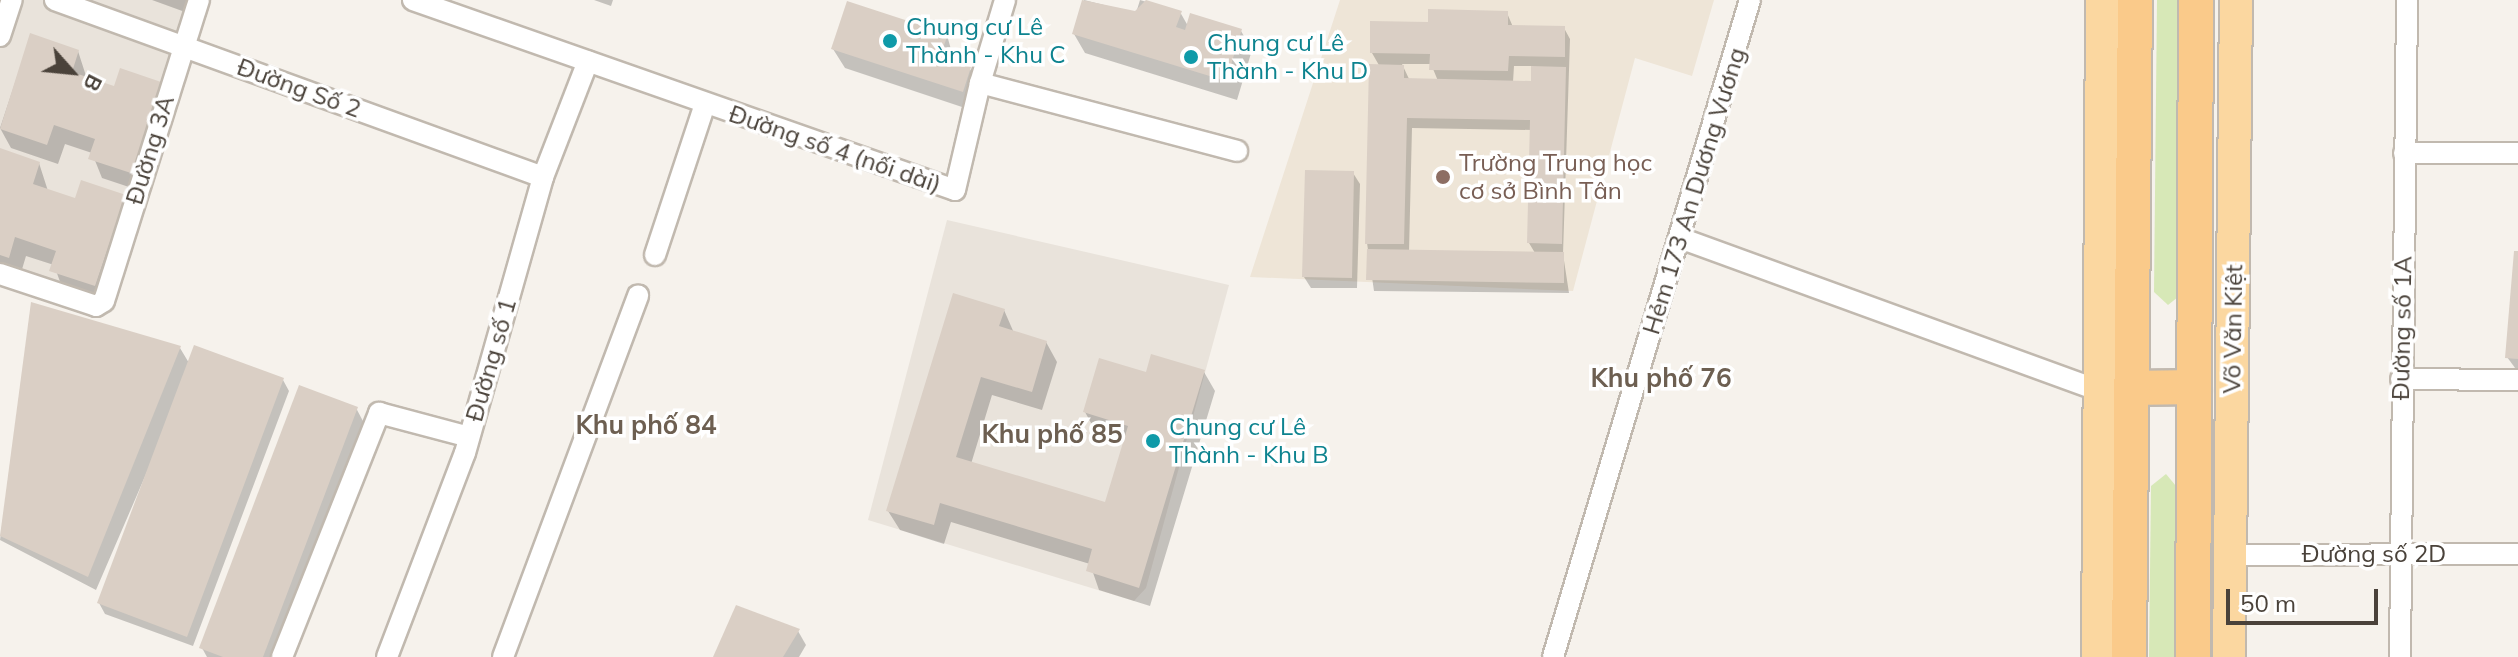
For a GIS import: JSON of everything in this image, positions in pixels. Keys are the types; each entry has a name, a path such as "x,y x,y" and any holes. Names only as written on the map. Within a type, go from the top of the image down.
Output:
{"highway":[{"path":"2129,657 2117,390 2135,0"},
{"name":"Võ Văn Kiệt","path":"2193,657 2196,0"},
{"path":"2117,390 2194,387"}],"main road":[{"path":"2098,657 2117,390 2102,0"},
{"name":"Võ Văn Kiệt","path":"2229,657 2236,0"}],"street":[{"path":"0,36 12,0"},
{"name":"Đường Số 2","path":"55,0 543,177"},
{"name":"Đường 3A","path":"0,274 96,306 104,301 181,45 199,0"},
{"name":"Đường số 4 (nối dài)","path":"413,0 955,190 980,83"},
{"path":"1005,0 980,83 1237,151"},
{"name":"Hẻm 173 An Dương Vương","path":"1553,657 1750,0"},
{"name":"Đường số 1A","path":"2400,657 2407,0"},
{"name":"Đường số 1","path":"387,657 469,437 543,177 588,61"},
{"path":"655,255 705,104"},
{"path":"2404,153 2518,153"},
{"path":"1680,238 2117,390"},
{"path":"503,657 638,295"},
{"path":"2401,379 2518,380"},
{"path":"282,657 379,413 469,437"},
{"name":"Đường số 2D","path":"2231,555 2518,554"}],"shaded area":[{"path":"16,0 192,0 101,299 0,271 0,46"},
{"name":"Trường Trung học cơ sở Bình Tân","path":"1340,0 1714,0 1692,76 1635,58 1573,291 1250,277"},
{"name":"Chung cư Lê Thành - Khu B","path":"947,220 1229,285 1146,588 1134,601 868,520"}],"green space":[{"path":"2157,0 2183,0 2178,297 2168,305 2154,292"},
{"path":"2166,474 2176,486 2175,657 2149,657 2151,486"}],"building":[{"name":"Chung cư Lê Thành - Khu D","path":"1082,0 1135,11 1146,0 1182,11 1176,27 1185,30 1190,13 1242,29 1226,81 1072,34"},
{"name":"Chung cư Lê Thành - Khu C","path":"847,1 948,34 940,57 971,67 963,92 831,49"},
{"path":"1428,9 1508,11 1508,25 1565,26 1565,57 1509,56 1508,71 1429,70 1430,54 1370,53 1370,21 1428,22"},
{"path":"30,33 79,50 72,72 114,86 120,68 164,83 134,174 88,159 95,139 54,125 47,145 0,129"},
{"path":"1369,64 1404,65 1404,78 1531,81 1531,66 1566,67 1562,244 1527,243 1530,120 1407,118 1404,244 1365,244"},
{"path":"0,148 40,162 33,184 75,198 81,180 126,195 95,286 49,271 56,251 15,237 9,258 0,255"},
{"path":"1305,170 1354,171 1352,278 1302,277"},
{"path":"1367,249 1564,252 1564,283 1366,280"},
{"path":"2514,251 2518,251 2518,359 2505,358"},
{"name":"Chung cư Lê Thành - Khu B","path":"953,293 1005,309 999,326 1047,341 1032,392 981,377 956,457 1105,502 1128,426 1083,412 1099,358 1146,372 1151,354 1205,370 1139,588 1086,571 1092,549 940,503 934,525 886,511"},
{"path":"31,302 181,346 88,577 0,536"},
{"path":"194,345 284,378 187,637 97,603"},
{"path":"299,385 358,407 263,657 223,657 199,648"},
{"path":"736,605 800,629 783,657 713,657"}],"place":[{"name":"Chung cư Lê Thành - Khu C","path":"890,41"},
{"name":"Chung cư Lê Thành - Khu D","path":"1191,57"},
{"name":"Trường Trung học cơ sở Bình Tân","path":"1443,177"},
{"name":"Chung cư Lê Thành - Khu B","path":"1153,441"}],"district":[{"name":"Khu phố 76","path":"1661,378"},
{"name":"Khu phố 84","path":"646,425"},
{"name":"Khu phố 85","path":"1052,434"}]}
